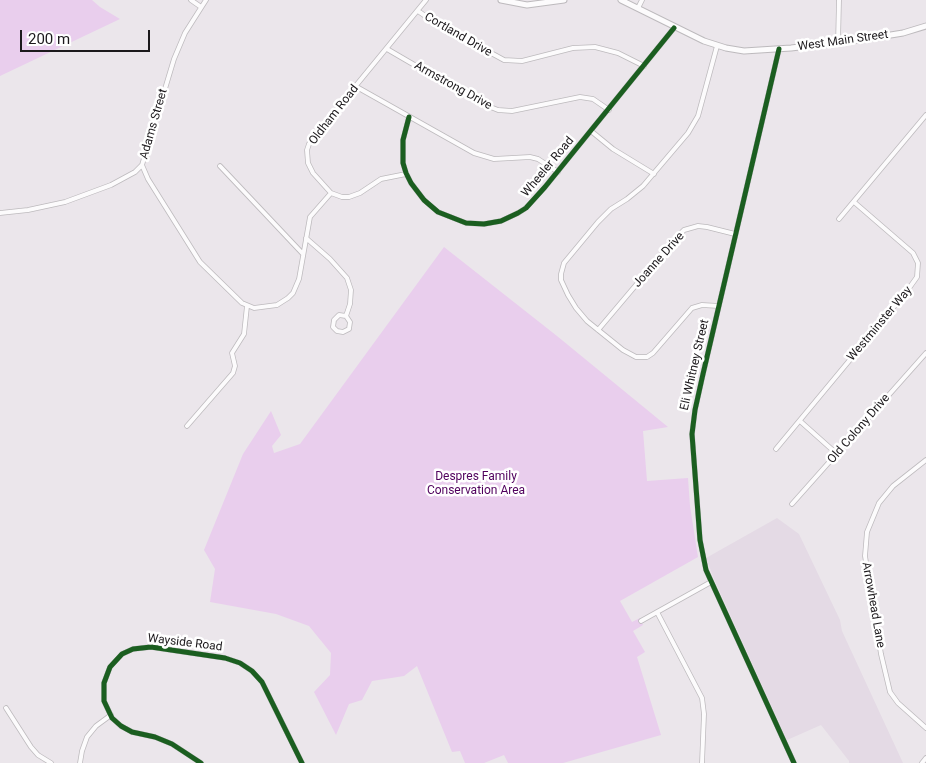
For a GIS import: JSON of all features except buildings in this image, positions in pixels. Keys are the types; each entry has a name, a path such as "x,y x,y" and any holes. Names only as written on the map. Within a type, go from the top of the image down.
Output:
{"street":[{"path":"190,0 201,7"},
{"name":"Adams Street","path":"0,213 46,206 99,190 128,178 142,165 171,66 185,33 206,0"},
{"name":"Oldham Road","path":"331,193 310,168 306,156 307,150 314,138 426,0"},
{"path":"501,0 527,5 564,0"},
{"name":"West Main Street","path":"621,0 674,28 717,46 744,51 838,43 903,32 926,26"},
{"path":"638,8 642,0"},
{"path":"838,0 838,43"},
{"name":"Cortland Drive","path":"418,11 487,53 504,60 522,60 574,48 595,46 618,53 644,66"},
{"name":"Wheeler Road","path":"409,117 403,140 403,163 406,174 417,192 438,212 466,223 484,224 501,220 518,213 531,203 674,28"},
{"path":"717,46 698,116 688,133 654,174 634,194 605,214 569,257 562,268 561,280 576,308 587,321 630,355 642,357 653,353 692,308 702,305 718,306"},
{"name":"Armstrong Drive","path":"387,49 478,102 498,110 512,110 580,97 593,99 608,110"},
{"name":"Eli Whitney Street","path":"779,49 718,306 692,426 702,551 711,582 794,763"},
{"path":"356,86 465,149 481,156 494,159 530,157 538,159 558,172"},
{"path":"839,219 926,115"},
{"path":"591,131 613,149 654,174"},
{"path":"142,165 148,179 200,262 225,288 247,306 254,308 276,305 288,298 296,287 310,217 331,193 342,197 349,197 360,193 380,179 406,174"},
{"path":"220,166 303,254"},
{"name":"Westminster Way","path":"776,449 908,291 917,277 918,263 913,253 854,202"},
{"name":"Joanne Drive","path":"598,330 684,230 691,227 706,227 735,234"},
{"path":"306,238 330,259 347,278 352,296 346,316"},
{"path":"187,426 233,373 235,366 232,353 244,334 247,306"},
{"path":"339,315 346,316 350,322 349,328 343,332 337,331 333,327 334,320 339,315"},
{"name":"Old Colony Drive","path":"792,504 926,354"},
{"path":"800,420 837,454"},
{"name":"Arrowhead Lane","path":"926,460 892,486 879,503 867,532 865,556 881,654 890,692 898,703 926,728"},
{"path":"642,621 711,582"},
{"path":"657,612 702,698 704,714 702,763"},
{"name":"Wayside Road","path":"111,715 103,696 105,678 114,662 128,651 139,647 151,647 225,658 246,667 262,682 302,763"},
{"path":"6,708 31,747 38,755 51,763"},
{"path":"80,763 87,737 96,726 111,715 116,722 126,729 164,740 202,763"},
{"path":"922,763 926,758"}],"shaded area":[{"path":"777,518 799,534 840,620 842,631 903,763 849,763 821,725 787,740 706,558"}],"green space":[{"path":"0,0 92,0 120,19 0,76"},
{"name":"Despres Family Conservation Area","path":"444,247 668,427 643,431 647,481 688,478 690,506 698,557 620,601 632,622 640,618 643,625 633,631 645,652 637,657 661,735 563,763 508,763 504,755 484,763 465,763 460,751 452,752 417,666 404,676 372,681 362,700 349,704 336,735 314,692 330,675 331,653 309,626 276,614 210,602 215,569 204,550 243,454 271,411 281,435 272,446 274,453 300,444"}],"cycle path":[{"path":"409,117 403,140 403,163 411,183 424,200 438,212 466,223 484,224 501,221 526,208 545,187 674,28"},
{"path":"779,49 703,374 692,434 700,540 706,570 794,763"},
{"path":"201,763 172,744 155,737 132,732 112,718 104,701 104,683 110,667 122,654 133,649 151,647 225,658 240,663 252,671 262,682 302,763"}]}
